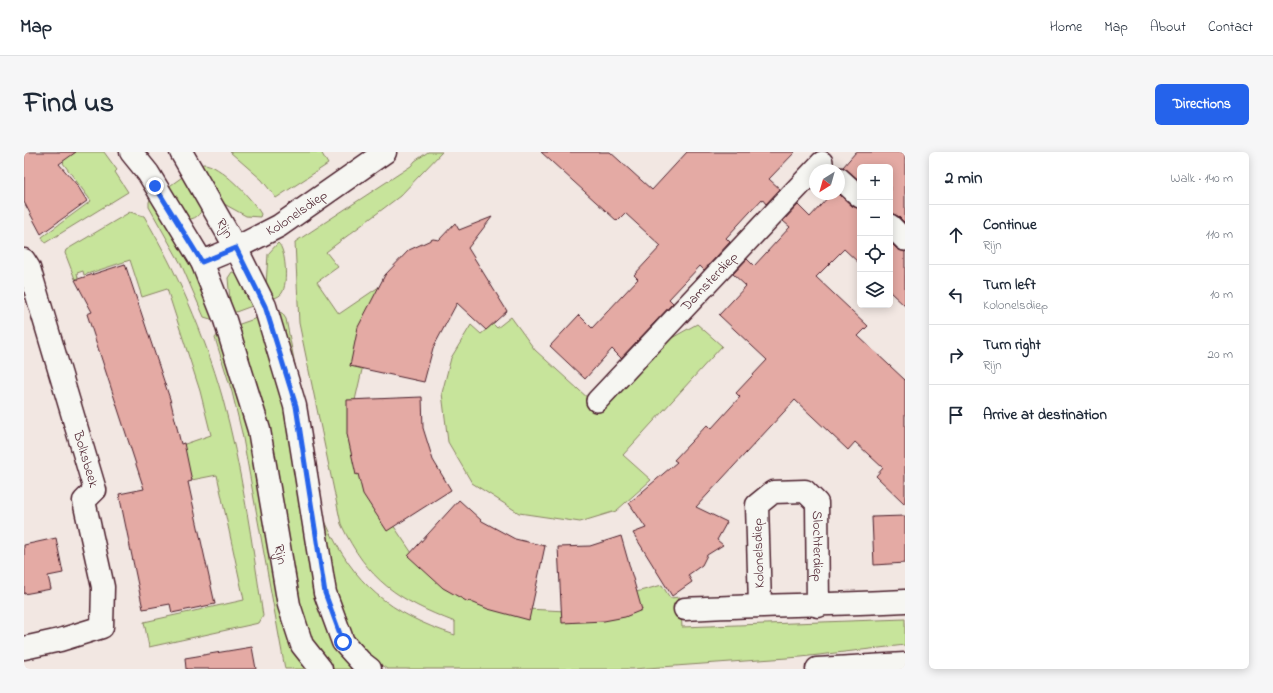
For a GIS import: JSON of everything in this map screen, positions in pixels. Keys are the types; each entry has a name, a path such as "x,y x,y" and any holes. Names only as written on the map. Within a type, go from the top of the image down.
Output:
{"main road":[{"name":"Rijn","path":"131,152 148,173 202,262 225,320 259,430 289,604 302,645 321,669"},
{"name":"Rijn","path":"181,152 236,248 265,306 296,406 325,593 343,642 361,662 370,669"},
{"name":"Kolonelsdiep","path":"202,262 236,248 279,226 384,152"},
{"name":"Bolksbeek","path":"24,260 29,268 95,490 84,500 103,587 102,627 60,640 24,648"},
{"name":"Kolonelsdiep","path":"760,605 757,505 773,492 805,491"},
{"name":"Slochterdiep","path":"805,491 817,503 818,606"},
{"name":"Kolonelsdiep","path":"685,609 760,605 818,606 905,601"},
{"path":"817,669 905,664"}],"street":[{"name":"Damsterdiep","path":"597,401 822,161"},
{"path":"845,183 857,194"},
{"path":"893,228 905,240"}],"green space":[{"path":"57,152 104,152 117,170 115,172 128,192 45,243 42,237 91,201 63,163 64,162"},
{"path":"230,152 321,152 328,164 276,198 262,180"},
{"path":"428,152 442,152 400,196 326,252 338,267 317,282 339,314 398,274 370,335 353,409 374,497 416,559 487,607 566,611 662,585 670,598 680,597 682,627 905,619 905,645 801,657 633,669 387,669 360,649 343,621 337,605 320,521 325,521 348,562 361,579 376,594 411,617 432,627 455,635 455,622 417,605 387,586 362,560 351,544 341,524 299,323 295,242 411,166 415,161"},
{"path":"203,164 210,165 218,169 235,183 257,208 261,214 260,217 246,216 215,199 197,167"},
{"path":"185,175 203,207 197,216 192,219 186,219 164,190"},
{"path":"151,197 191,264 214,320 204,317 181,264 149,207"},
{"path":"130,212 144,216 168,259 189,303 215,372 229,423 241,478 263,616 259,623 149,647 144,622 244,600 217,475 146,489 136,461 211,435 200,391 167,289 142,297 130,260 84,275 83,271 77,273 78,278 75,279 65,253 66,250"},
{"path":"278,243 283,252 284,259 284,289 279,296 265,301 268,254"},
{"path":"232,272 237,273 252,306 233,313 231,312 228,278"},
{"path":"275,311 282,313 286,319 299,385"},
{"path":"511,317 535,350 600,409 661,344 697,324 722,346 623,455 651,480 616,511 580,522 519,513 472,483 448,442 442,393 451,358 471,325 481,334 493,324 497,328"},
{"path":"257,318 274,366 356,669 332,669 319,653 303,626 234,326"},
{"path":"218,334 236,376 312,669 285,669 242,433 232,392 215,338"}],"building":[{"path":"24,152 76,152 59,164 77,185 87,201 41,234 24,202"},
{"path":"541,152 610,152 652,190 687,152 795,152 769,179 780,189 766,204 762,199 726,238 730,242 704,270 700,266 669,299 673,303 621,358 612,349 585,379 550,346 579,315 592,328 638,279 634,275 661,246 625,213 617,221"},
{"path":"856,152 905,152 905,223 898,216 893,214 893,164 857,164 857,179 845,169 845,165"},
{"path":"826,200 845,200 852,206 857,208 857,261 844,249 816,277 868,326 858,336 905,380 905,504 876,476 883,468 855,442 848,450 795,400 696,507 727,522 717,540 723,545 707,555 702,565 688,575 692,582 672,596 633,533 646,528 629,503 677,462 674,460 707,425 711,429 740,397 736,393 767,360 719,315 746,286 733,274 747,259 754,266 790,227 783,221 798,205 810,217"},
{"path":"492,217 468,248 507,311 486,330 457,303 433,348 424,382 350,366 358,327 385,275 409,250 433,239 439,240 455,223 459,230"},
{"path":"893,245 897,249 905,252 905,306 893,295"},
{"path":"125,264 170,399 181,444 184,443 192,481 188,482 215,604 172,613 170,604 143,609 119,494 144,489 87,314 92,312 75,280"},
{"path":"422,397 423,428 433,460 451,490 387,531 363,494 358,474 356,475 347,434 347,400"},
{"path":"459,500 482,521 515,539 545,546 529,620 488,609 469,601 468,602 443,588 408,556"},
{"path":"905,516 905,563 874,565 872,517"},
{"path":"621,536 642,610 625,617 604,621 562,623 558,547 590,546"},
{"path":"56,538 63,573 48,576 51,589 24,594 24,545"},
{"path":"252,647 256,669 186,669 185,658"}],"route":[{"path":"155,186 202,262 236,248 265,306 296,406 325,593 343,642"}]}
